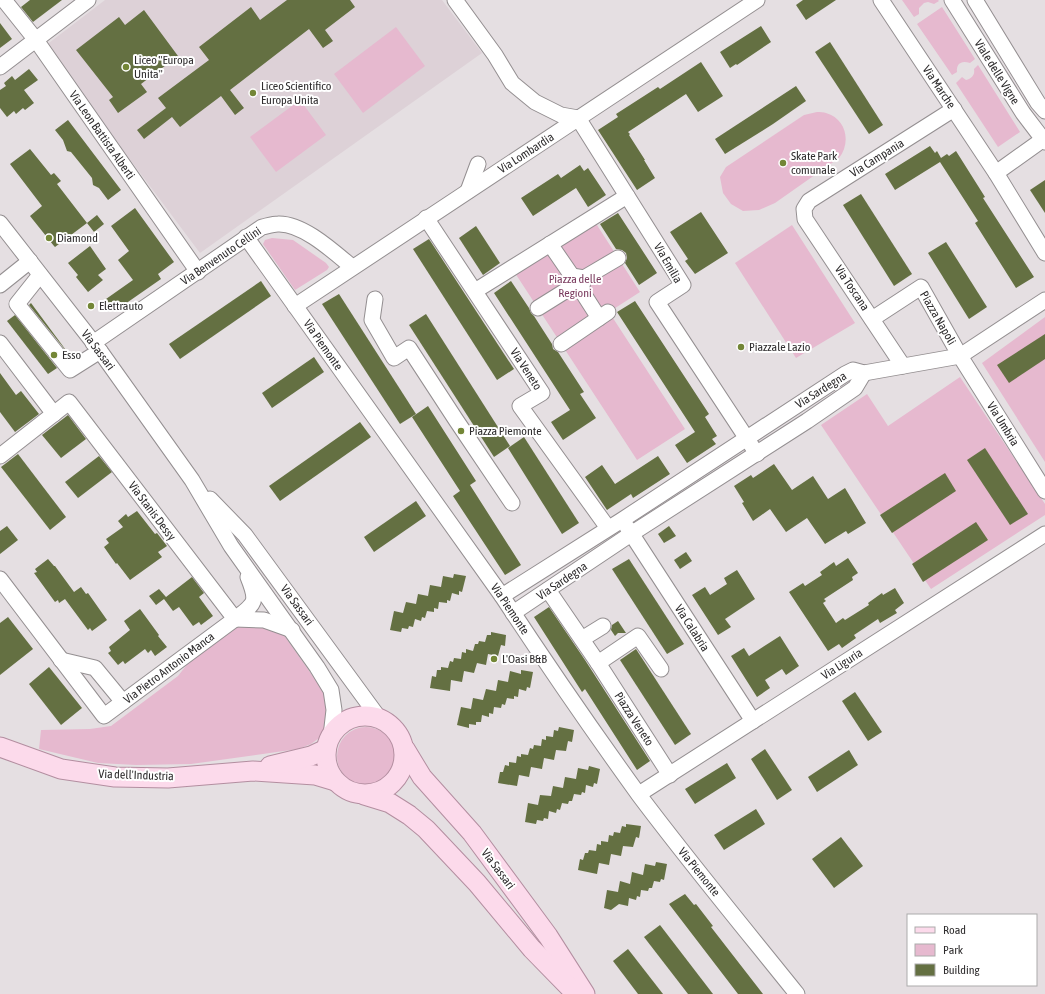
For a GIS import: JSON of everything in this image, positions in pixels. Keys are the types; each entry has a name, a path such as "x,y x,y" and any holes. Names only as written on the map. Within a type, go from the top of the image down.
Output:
{"main road":[{"path":"363,716 379,718 396,730 400,736 405,749 404,765 392,785 379,793 364,795 357,794 345,789 335,781 328,769 326,762 328,742 341,724 348,720 363,716"},
{"name":"Via dell'Industria","path":"253,771 311,756 328,742"},
{"name":"Via dell'Industria","path":"0,747 62,769 115,777 168,778 253,771 315,775 335,781"},
{"name":"Via Sassari","path":"405,749 422,777 472,833 548,936 585,994"},
{"name":"Via Sassari","path":"364,795 390,803 409,815 426,829 477,883 532,949 576,994"}],"street":[{"name":"Via Leon Battista Alberti","path":"4,0 36,40 198,272"},
{"path":"0,67 88,0"},
{"path":"455,0 492,51 512,83 535,102 561,115 578,118"},
{"name":"Via Lombardia","path":"295,306 757,0"},
{"name":"Via Marche","path":"881,0 996,173 1045,253"},
{"name":"Viale delle Vigne","path":"952,0 1023,113 1044,140"},
{"name":"Viale delle Vigne","path":"975,0 1045,112"},
{"name":"Via Campania","path":"804,209 809,201 954,109"},
{"name":"Via Emilia","path":"578,118 683,285 658,302 747,437"},
{"path":"996,173 1044,140"},
{"path":"468,191 478,164"},
{"path":"475,292 627,196"},
{"name":"Via Toscana","path":"804,209 806,219 903,366"},
{"name":"Via Veneto","path":"426,218 542,393 520,406 608,528"},
{"name":"Via Sassari","path":"0,223 96,347 192,480 231,546 317,667 330,690 334,710 328,742"},
{"name":"Via Benvenuto Cellini","path":"40,275 17,304 70,370 96,347 262,226 279,224 294,227 320,240 352,267"},
{"name":"Via Piemonte","path":"246,237 514,613 639,794 797,994"},
{"path":"550,244 577,283 604,315 561,344"},
{"path":"538,308 618,258"},
{"path":"0,284 30,261"},
{"name":"Piazza Napoli","path":"872,319 921,287 960,356"},
{"path":"375,299 372,320 380,323 394,358 409,348 512,503"},
{"path":"864,373 960,356 1045,300"},
{"path":"0,343 54,414 0,456"},
{"name":"Via Umbria","path":"960,356 1045,491"},
{"name":"Via Sardegna","path":"502,596 622,520 845,374 853,370 864,373 855,388 757,454 631,534 514,613"},
{"name":"Via Stanis Dessy","path":"54,414 69,402 235,619"},
{"path":"747,437 757,454"},
{"name":"Via Sassari","path":"192,480 245,535 379,718"},
{"path":"622,520 631,534"},
{"name":"Via Calabria","path":"631,534 753,721"},
{"name":"Via Liguria","path":"639,794 1045,534"},
{"name":"Via Pietro Antonio Manca","path":"61,660 104,716 235,619 252,604 255,593 240,559"},
{"path":"0,579 61,660 95,668 123,702"},
{"name":"Piazza Veneto","path":"548,590 598,663 670,774"},
{"path":"235,619 264,620 292,630"},
{"path":"582,639 603,626"},
{"path":"598,663 638,636 661,669"}],"shaded area":[{"name":"Liceo Scientifico Europa Unita","path":"105,0 442,0 482,53 200,253 45,46"}],"green space":[{"path":"902,0 939,1 934,4 928,2 924,3 919,8 919,14 914,17"},
{"path":"942,7 975,59 970,63 960,63 957,66 957,72 952,75 917,24"},
{"path":"396,27 425,66 363,113 334,74"},
{"path":"978,65 1020,132 998,147 956,83 962,77 966,80 971,77 974,73 974,69"},
{"path":"300,100 326,135 276,172 250,137"},
{"name":"Skate Park comunale","path":"817,112 833,116 839,120 843,126 846,139 843,152 839,158 775,203 759,210 743,211 731,204 723,193 720,177 726,167 804,115"},
{"name":"Piazza delle Regioni","path":"595,222 640,292 609,312 685,429 637,460 515,273"},
{"path":"792,225 855,323 796,358 735,263"},
{"path":"272,238 293,240 326,263 329,267 327,270 295,290 263,244 265,240"},
{"path":"1045,317 1045,462 982,363"},
{"path":"960,377 1045,504 1045,515 931,589 821,425 867,394 888,426"},
{"path":"235,619 277,625 326,695 327,727 322,736 311,744 298,749 191,764 136,765 98,763 39,749 41,730 90,729 111,726 178,676 207,639"},
{"path":"360,727 372,727 387,735 395,750 395,762 387,777 372,785 360,785 345,777 337,762 337,750 345,735"}],"building":[{"path":"30,0 62,0 33,22 21,7"},
{"path":"287,0 350,0 355,7 325,30 333,41 323,48 309,29 230,90 244,108 235,115 221,96 180,127 172,117 144,139 137,130 166,108 158,98 209,60 199,47 251,7 260,20"},
{"path":"803,0 836,0 806,20 796,5"},
{"path":"144,10 178,56 141,84 147,92 118,113 109,100 113,97 76,50 119,17 125,25"},
{"path":"0,23 12,39 0,48"},
{"path":"761,26 771,42 737,65 736,64 730,68 720,52"},
{"path":"830,42 883,125 869,134 815,52"},
{"path":"701,62 723,96 698,112 686,94 628,132 655,178 637,190 598,130 618,117 616,114 658,87 660,89"},
{"path":"29,69 38,80 24,90 34,103 25,110 23,108 16,114 14,111 7,117 0,108 0,90 6,86 4,83 12,76 15,80"},
{"path":"796,86 806,101 725,154 715,139"},
{"path":"68,120 121,190 108,200 99,188 93,185 92,178 71,152 67,151 63,140 55,130"},
{"path":"930,146 935,153 937,151 941,158 947,154 949,156 956,151 985,197 983,198 1034,277 1016,288 975,223 978,221 940,162 895,190 885,174"},
{"path":"30,149 51,175 54,173 61,181 57,184 87,223 55,247 30,216 42,206 10,164"},
{"path":"580,165 584,171 588,168 606,195 588,207 576,188 533,216 521,198 558,174 561,178"},
{"path":"1045,180 1045,213 1030,190"},
{"path":"861,194 912,274 894,286 843,205"},
{"path":"135,208 174,262 158,274 161,279 115,311 106,299 133,280 118,260 129,251 111,226"},
{"path":"701,212 728,253 695,274 685,261 688,259 670,232"},
{"path":"618,213 657,273 639,285 625,263 627,258 626,253 622,250 616,249 600,224"},
{"path":"97,215 104,224 94,232 87,223"},
{"path":"476,226 500,263 483,275 459,238"},
{"path":"429,239 514,369 497,380 413,249"},
{"path":"946,242 987,307 969,319 928,253"},
{"path":"90,246 106,269 98,275 103,280 88,292 76,277 78,275 68,263"},
{"path":"261,281 271,296 180,359 169,344"},
{"path":"511,281 552,344 553,349 558,352 584,392 580,394 596,418 563,440 551,422 570,410 494,293"},
{"path":"339,294 416,414 400,424 322,304"},
{"path":"635,301 709,414 705,417 717,436 712,439 716,444 687,463 675,445 695,432 617,312"},
{"path":"31,303 71,357 29,305"},
{"path":"426,314 510,446 494,457 409,325"},
{"path":"15,315 57,368 48,374 7,321"},
{"path":"1045,334 1045,359 1009,383 997,365"},
{"path":"314,357 324,372 272,408 262,393"},
{"path":"0,373 16,395 21,391 39,414 15,432 0,412"},
{"path":"428,406 476,481 470,485 521,565 505,575 453,496 460,491 412,417"},
{"path":"68,415 86,439 61,458 42,435"},
{"path":"360,422 371,437 280,501 269,486"},
{"path":"524,437 579,523 562,534 508,448"},
{"path":"985,448 1028,514 1010,525 967,460"},
{"path":"18,454 66,517 50,530 1,467"},
{"path":"99,456 112,472 78,498 65,482"},
{"path":"658,456 670,474 633,498 631,494 607,510 585,477 602,465 615,484"},
{"path":"774,464 792,490 813,476 828,499 845,488 866,523 848,534 846,531 825,544 807,518 786,532 770,509 753,521 734,486 751,475 753,478"},
{"path":"945,473 956,491 892,533 880,515"},
{"path":"416,501 426,516 374,552 364,537"},
{"path":"137,511 155,534 157,533 167,546 158,552 162,557 130,580 104,547 109,543 106,539 123,527 118,521 126,514 128,517"},
{"path":"976,522 988,540 923,582 912,564"},
{"path":"7,526 18,540 0,554 0,531"},
{"path":"669,526 676,536 664,543 658,534"},
{"path":"686,552 692,561 680,569 674,560"},
{"path":"848,558 858,573 852,577 853,580 824,599 826,601 823,603 836,623 843,618 845,620 869,605 868,603 882,593 883,595 895,588 904,603 895,610 897,613 880,623 878,619 854,635 856,638 842,648 839,644 828,651 789,592 803,583 805,586 822,575 820,572 834,562 836,566"},
{"path":"48,559 74,592 81,587 86,594 88,593 107,620 92,631 90,628 88,630 65,599 59,603 58,600 55,602 34,573 37,572 35,569"},
{"path":"629,559 684,644 667,654 612,569"},
{"path":"737,570 755,599 725,619 731,627 718,635 692,595 705,587 710,595 727,584 724,578"},
{"path":"454,574 466,576 462,592 459,591 459,595 452,593 450,601 447,600 447,603 439,602 438,609 434,608 434,612 427,611 425,618 422,617 421,621 415,619 413,627 409,626 408,629 402,628 401,632 390,630 394,611 403,613 406,602 416,604 418,594 428,596 430,585 441,587 443,576 453,578"},
{"path":"192,577 204,593 199,597 213,616 201,625 199,622 193,626 179,607 173,611 164,599 156,605 149,596 159,589 166,597"},
{"path":"549,607 650,761 637,770 585,689 582,692 534,617"},
{"path":"140,609 167,647 155,656 151,650 148,653 145,649 125,664 123,661 118,665 108,653 111,651 109,647 130,630 124,621"},
{"path":"8,617 33,649 0,675 0,623"},
{"path":"618,621 626,633 618,633 615,636 611,630 612,625"},
{"path":"491,632 506,635 505,646 501,645 498,656 488,654 486,665 477,663 474,673 464,671 462,682 451,680 450,691 430,688 432,676 436,677 437,670 441,670 441,667 448,668 450,661 453,662 454,658 461,659 462,652 466,653 466,649 473,651 475,644 478,644 479,641 485,642 487,635 491,635"},
{"path":"780,636 799,666 786,675 782,669 765,680 770,688 757,697 731,656 744,648 749,656"},
{"path":"636,649 691,734 675,745 620,660"},
{"path":"49,667 82,708 61,725 29,684"},
{"path":"521,670 533,672 530,688 527,687 526,691 519,689 518,697 514,696 514,699 507,698 505,705 502,704 501,708 494,707 493,714 489,713 489,717 482,715 481,722 476,722 476,725 469,724 469,728 457,725 461,707 471,709 473,698 483,700 486,689 496,691 498,680 508,682 510,671 521,674"},
{"path":"855,692 882,732 868,741 842,701"},
{"path":"559,727 574,730 572,742 568,741 566,751 556,750 554,760 544,758 542,769 531,767 529,777 519,775 517,786 498,783 500,772 503,772 505,765 509,766 509,762 516,763 517,756 521,757 521,754 528,755 530,748 533,749 534,745 541,746 542,739 546,740 546,736 553,737 554,730 558,731"},
{"path":"765,749 792,790 777,800 751,759"},
{"path":"849,750 858,765 817,792 808,777"},
{"path":"727,763 736,778 695,804 685,789"},
{"path":"589,766 600,769 597,784 594,783 593,787 586,785 585,793 582,792 581,795 574,794 572,801 569,801 568,804 562,803 560,810 557,809 556,813 549,811 548,819 544,818 543,821 537,820 536,824 525,822 528,803 538,805 540,795 551,796 553,786 563,788 565,777 576,779 578,768 588,770"},
{"path":"756,809 765,824 724,850 714,835"},
{"path":"626,824 641,826 639,838 636,837 633,847 623,846 621,856 611,854 609,865 599,863 597,874 578,870 580,859 583,860 585,853 588,853 589,850 596,851 597,844 601,845 601,841 608,842 609,835 613,836 614,832 620,833 622,826 626,827"},
{"path":"841,837 863,866 834,888 812,859"},
{"path":"656,862 667,864 664,880 661,879 660,882 654,881 652,888 649,888 648,891 641,890 640,897 637,896 636,900 629,898 628,906 619,904 611,910 604,908 607,890 618,892 620,881 630,884 632,872 643,875 645,864 655,866"},
{"path":"685,894 694,905 696,904 713,926 711,927 763,994 738,994 669,904"},
{"path":"660,925 713,994 688,994 644,937"},
{"path":"628,949 663,994 638,994 613,961"}],"place":[{"name":"Liceo \"Europa Unita\"","path":"126,67"},
{"name":"Liceo Scientifico Europa Unita","path":"253,93"},
{"name":"Skate Park comunale","path":"783,163"},
{"name":"Diamond","path":"49,238"},
{"name":"Elettrauto","path":"91,306"},
{"name":"Piazzale Lazio","path":"741,347"},
{"name":"Esso","path":"54,355"},
{"name":"Piazza Piemonte","path":"461,431"},
{"name":"L'Oasi B&B","path":"494,659"}]}
